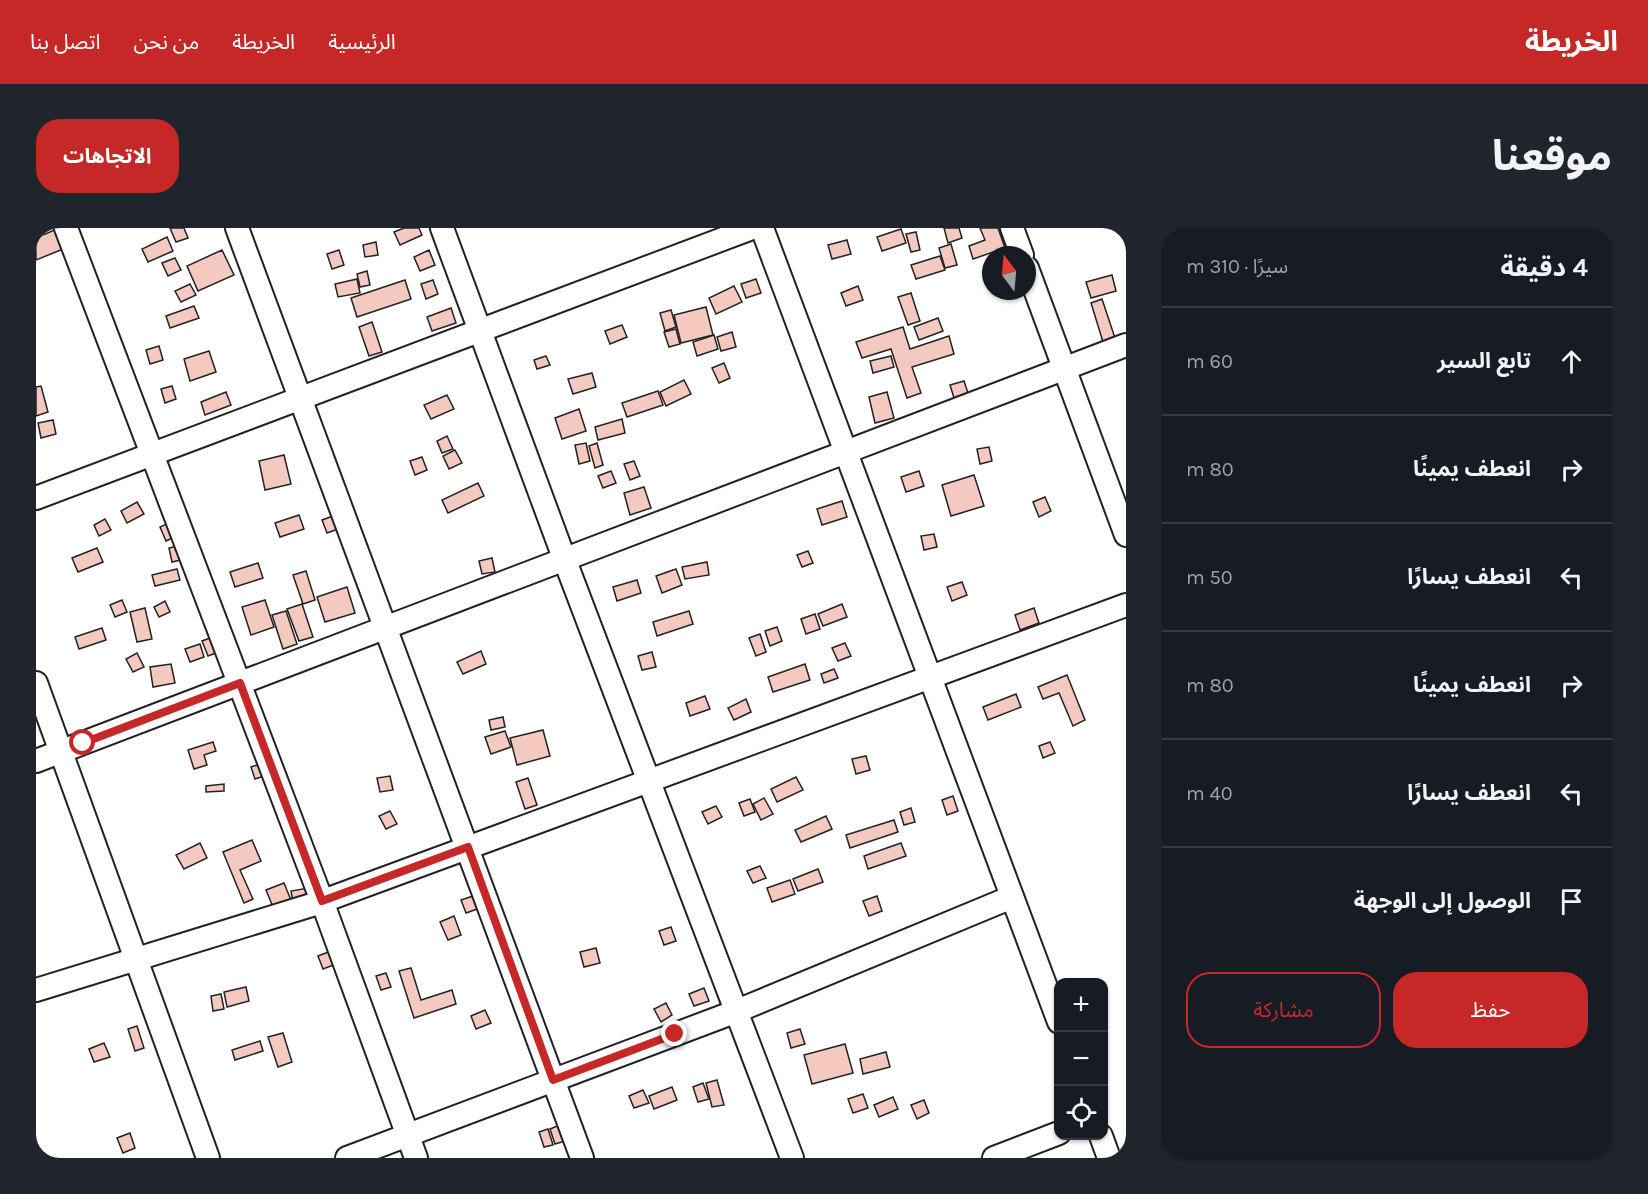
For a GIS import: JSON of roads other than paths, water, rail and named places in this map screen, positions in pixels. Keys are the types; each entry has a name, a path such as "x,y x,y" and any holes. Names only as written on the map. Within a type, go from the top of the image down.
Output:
{"street":[{"path":"66,228 240,683 416,1158"},
{"path":"237,228 582,1158"},
{"path":"442,228 564,558 792,1158"},
{"path":"36,498 752,228"},
{"path":"762,228 1054,1009"},
{"path":"1012,228 1019,246"},
{"path":"1036,292 1126,535"},
{"path":"36,761 845,450 1126,345"},
{"path":"36,990 322,901 1126,605"},
{"path":"36,683 208,1158"},
{"path":"347,1158 736,1011 1012,897"},
{"path":"994,1158 1054,1136"},
{"path":"1102,1140 1109,1158"}]}
